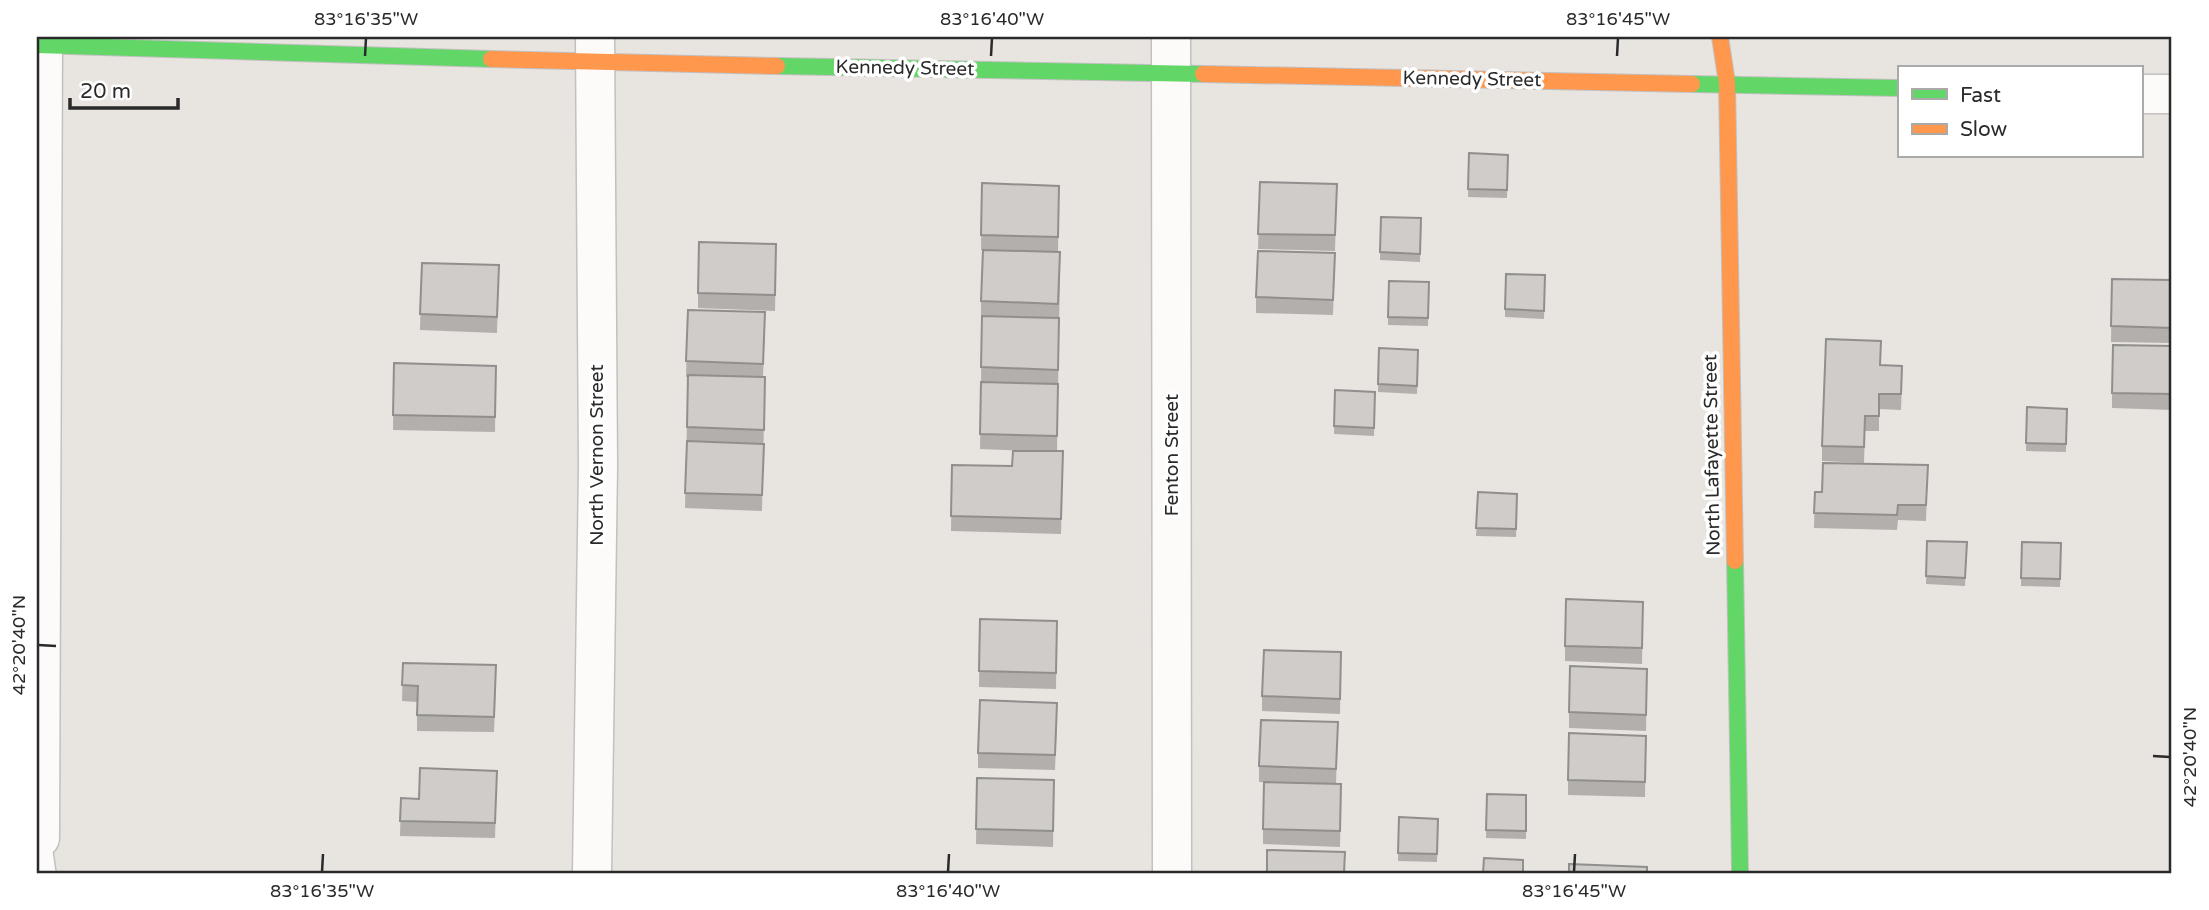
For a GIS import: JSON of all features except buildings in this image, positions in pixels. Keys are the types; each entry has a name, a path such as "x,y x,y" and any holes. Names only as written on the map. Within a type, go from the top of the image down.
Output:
{"street":[{"name":"North Lafayette Street","path":"1720,37 1727,83 1740,873"},
{"name":"Kennedy Street","path":"41,42 1171,55 1727,83 1898,88"},
{"path":"41,42 43,856"},
{"name":"North Vernon Street","path":"592,873 598,467 594,49"},
{"name":"Fenton Street","path":"1171,55 1172,873"},
{"path":"2142,94 2172,94"}],"traffic: fast":[{"path":"37,45 491,59"},
{"path":"777,66 1203,74"},
{"path":"1692,84 1898,88"},
{"path":"1735,561 1740,873"}],"traffic: slow":[{"path":"1720,37 1727,83 1735,561"},
{"path":"491,59 777,66"},
{"path":"1203,74 1692,84"}]}
